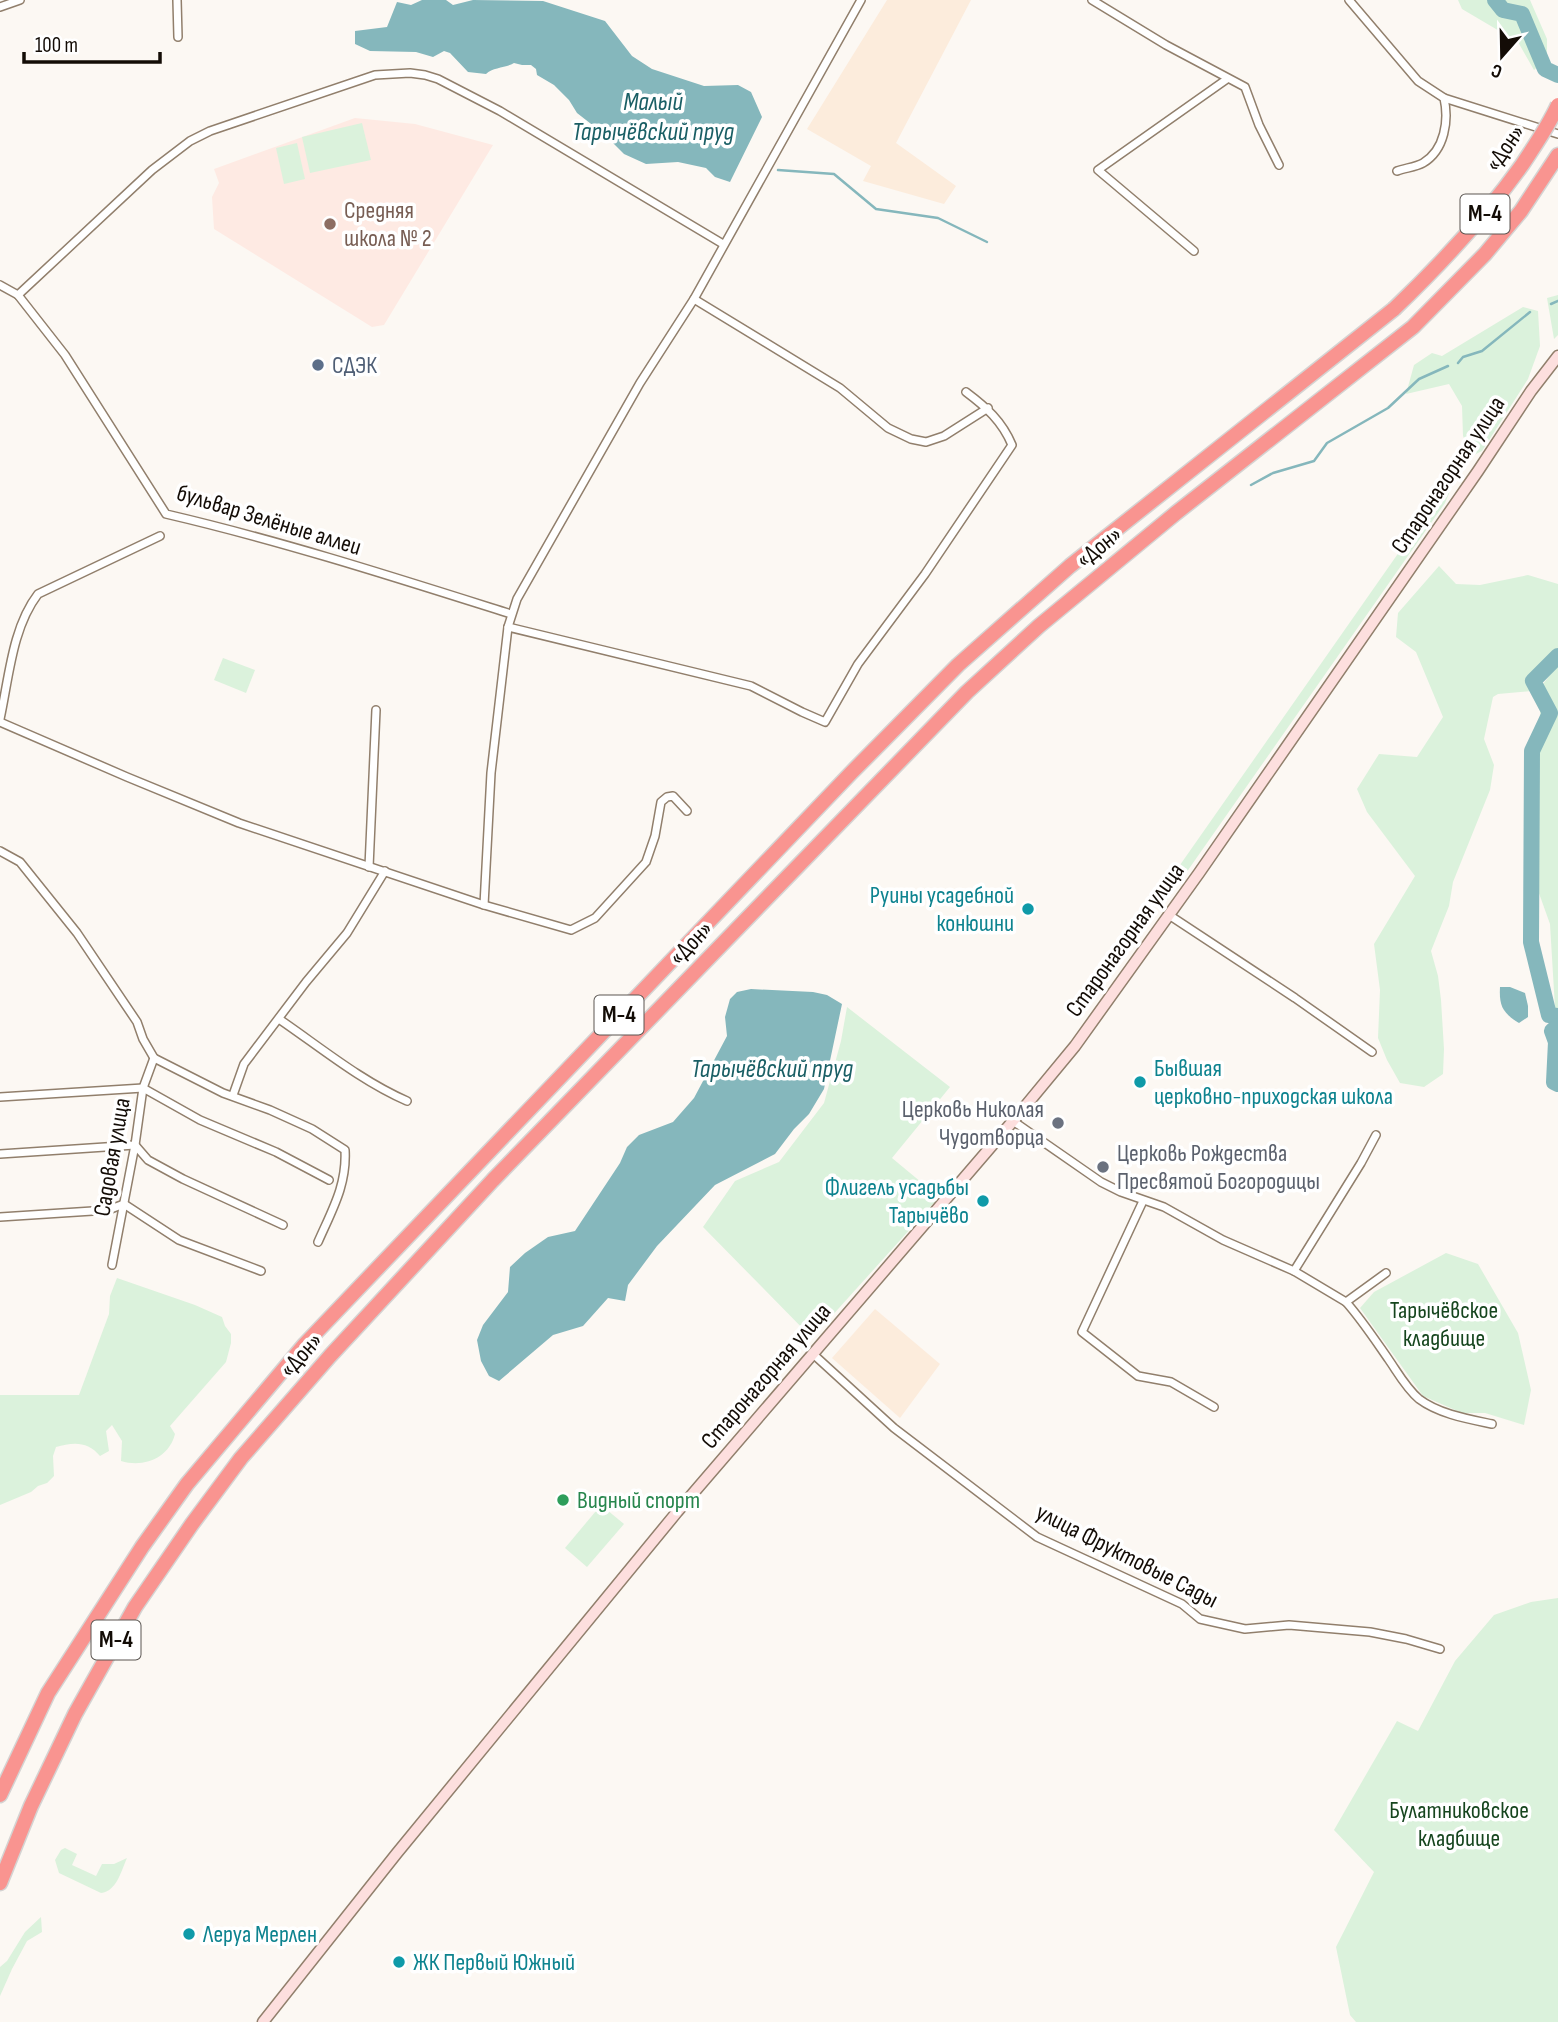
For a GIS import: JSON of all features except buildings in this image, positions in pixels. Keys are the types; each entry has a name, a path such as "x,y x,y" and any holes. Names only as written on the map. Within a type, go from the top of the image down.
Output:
{"highway":[{"name":"«Дон»","path":"0,1795 48,1693 142,1547 187,1484 323,1324 822,803 958,665 1070,566 1394,309 1464,239 1499,198 1548,126 1558,105"},
{"name":"«Дон»","path":"0,1883 31,1806 75,1714 135,1607 241,1458 330,1356 493,1180 967,692 1039,626 1155,530 1413,327 1485,254 1521,211 1558,155"}],"main road":[{"name":"Старонагорная улица","path":"263,2022 397,1853 677,1512 1013,1121 1099,1014 1531,391 1558,356"}],"street":[{"path":"177,0 178,37"},
{"path":"484,905 491,772 508,627 517,599 626,407 694,299 861,0"},
{"path":"1092,0 1245,87 1259,125 1279,165"},
{"path":"1349,0 1418,81 1444,98 1558,134"},
{"path":"0,7 20,1"},
{"path":"18,295 128,191 190,141 210,131 375,75 410,74 438,79 500,111 723,244"},
{"path":"1194,251 1098,170 1227,79"},
{"path":"1396,171 1423,163 1434,153 1443,139 1447,113 1444,98"},
{"name":"бульвар Зелёные аллеи","path":"0,285 18,295 65,355 166,514 290,547 511,614"},
{"path":"694,299 840,388 888,428 911,439 926,442 944,436 988,408"},
{"path":"508,627 751,686 825,722 858,664 925,574 1012,444 1006,431 988,408 966,393"},
{"path":"160,536 38,594 19,627 0,720 127,778 239,824 484,905 571,930 594,918 646,862 655,836 661,802 673,796 687,811"},
{"path":"369,867 376,710"},
{"path":"0,851 20,862 77,933 137,1022 154,1058 223,1093 312,1129 345,1150 346,1169 340,1191 318,1242"},
{"path":"233,1095 244,1064 347,933 385,871"},
{"path":"1169,915 1372,1052"},
{"path":"279,1019 330,1055 407,1101"},
{"name":"Садовая улица","path":"111,1265 144,1088 154,1058"},
{"path":"0,1097 144,1088 200,1120 276,1152 329,1180"},
{"path":"1013,1121 1101,1182 1164,1208 1223,1240 1293,1271 1346,1302 1361,1319 1408,1388 1421,1400 1457,1415 1492,1424"},
{"path":"1293,1271 1362,1163 1376,1135"},
{"path":"0,1154 135,1145 148,1160 183,1179 283,1225"},
{"path":"1143,1201 1082,1332 1138,1376 1171,1382 1214,1407"},
{"path":"0,1217 108,1210 124,1204 178,1240 261,1271"},
{"path":"1346,1302 1385,1273"},
{"name":"улица Фруктовые Сады","path":"812,1353 894,1428 1037,1537 1182,1604 1200,1619 1245,1629 1289,1625 1370,1632 1440,1649"}],"shaded area":[{"path":"887,0 971,0 896,143 956,186 944,204 863,181 871,166 807,129"},
{"name":"Средняя школа № 2","path":"355,118 415,124 493,145 384,325 372,327 214,229 212,197 219,183 214,169"},
{"path":"875,1309 940,1364 900,1418 832,1358"}],"green space":[{"path":"1458,0 1530,0 1547,39 1547,59 1534,70 1518,42 1462,9"},
{"path":"362,123 371,160 310,173 302,137"},
{"path":"297,143 305,179 284,184 276,148"},
{"path":"1558,295 1558,335 1554,339 1547,298"},
{"path":"1523,307 1538,311 1540,346 1528,379 1482,451 1472,456 1463,436 1462,406 1449,384 1406,394 1414,365 1432,353 1442,356"},
{"path":"1454,464 1458,472 1445,503 1165,903 1159,895 1439,495"},
{"path":"1439,566 1456,584 1480,585 1528,575 1558,584 1558,658 1531,691 1498,694 1493,697 1484,739 1494,765 1490,790 1453,882 1449,906 1431,951 1441,1000 1443,1074 1424,1087 1400,1083 1378,1038 1380,990 1374,944 1415,876 1367,812 1357,789 1379,754 1417,757 1443,717 1416,652 1396,637 1398,613"},
{"path":"223,658 255,670 246,693 214,680"},
{"path":"1558,665 1558,1058 1550,924 1526,857 1543,684"},
{"path":"847,1007 950,1087 892,1158 939,1197 812,1338 703,1227 735,1181 779,1162 824,1103"},
{"name":"Тарычёвское кладбище","path":"1446,1253 1478,1264 1518,1333 1531,1390 1524,1425 1485,1413 1462,1413 1423,1396 1360,1308 1374,1292"},
{"path":"117,1278 222,1317 231,1334 226,1362 170,1426 175,1434 161,1455 147,1462 121,1461 122,1441 112,1425 106,1431 109,1451 100,1456 85,1445 68,1444 56,1447 53,1456 54,1476 31,1492 0,1505 0,1395 79,1395 109,1314 110,1296"},
{"path":"601,1505 624,1524 587,1567 565,1548"},
{"name":"Булатниковское кладбище","path":"1558,1598 1558,2022 1356,2022 1350,2015 1336,1947 1374,1872 1334,1830 1397,1721 1418,1731 1455,1661 1494,1615 1531,1602"},
{"path":"65,1848 77,1854 72,1865 96,1876 102,1864 114,1864 127,1858 115,1884 101,1893 59,1873 55,1860"},
{"path":"41,1917 42,1932 27,1941 0,1996 0,1967 7,1961 25,1932"}],"water":[{"name":"Малый Тарычёвский пруд","path":"422,0 446,0 453,5 473,0 543,1 605,21 632,56 652,69 704,86 738,85 751,92 762,117 730,182 715,177 706,168 678,162 646,164 624,154 577,113 554,85 537,75 536,69 531,65 514,63 486,74 468,72 450,53 444,51 433,57 416,52 370,51 355,44 355,31 387,27 397,2 411,5"},
{"path":"1500,987 1510,987 1525,993 1528,1017 1519,1023 1505,1012 1500,999"},
{"name":"Тарычёвский пруд","path":"751,989 813,992 827,995 842,1004 824,1089 809,1114 775,1154 715,1185 657,1246 628,1285 625,1301 608,1298 583,1326 553,1335 499,1381 489,1376 481,1361 477,1340 483,1325 508,1292 510,1267 548,1237 575,1231 620,1163 627,1147 639,1135 673,1122 694,1098 727,1036 725,1017 730,999 737,992"}],"waterway":[{"path":"1495,0 1503,10 1522,14 1545,69 1558,75"},
{"path":"778,170 834,174 876,209 938,218 987,242"},
{"path":"1551,304 1558,301"},
{"path":"1458,363 1463,357 1482,351 1530,312"},
{"path":"1251,485 1273,473 1314,461 1327,443 1388,408 1419,379 1448,366"},
{"path":"1558,656 1533,681 1550,713 1532,751 1531,942 1549,1015 1558,1016"},
{"path":"1558,1026 1552,1031 1556,1042 1554,1082 1558,1084"}],"place":[{"name":"Средняя школа № 2","path":"330,224"},
{"name":"СДЭК","path":"318,365"},
{"name":"Руины усадебной конюшни","path":"1028,909"},
{"name":"Бывшая церковно-приходская школа","path":"1140,1082"},
{"name":"Церковь Николая Чудотворца","path":"1058,1123"},
{"name":"Церковь Рождества Пресвятой Богородицы","path":"1103,1167"},
{"name":"Флигель усадьбы Тарычёво","path":"983,1201"},
{"name":"Видный спорт","path":"563,1500"},
{"name":"Леруа Мерлен","path":"189,1934"},
{"name":"ЖК Первый Южный","path":"399,1962"}]}
